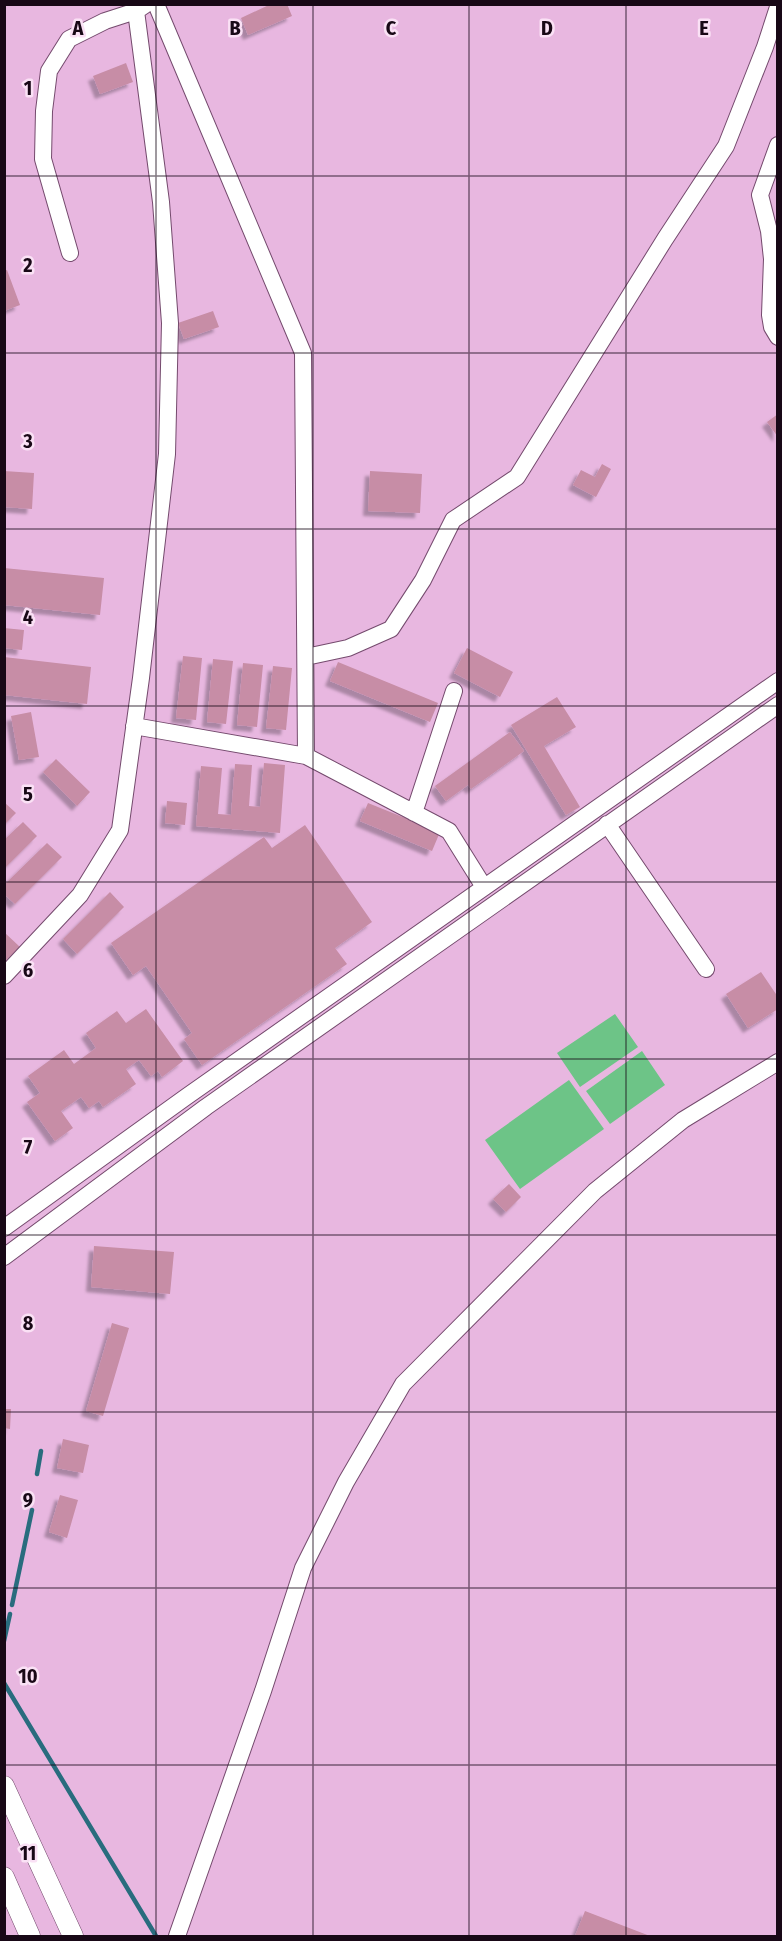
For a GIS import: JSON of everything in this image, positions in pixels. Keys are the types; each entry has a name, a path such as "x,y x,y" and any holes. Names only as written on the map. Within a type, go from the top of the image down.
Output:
{"main road":[{"path":"4,1786 73,1936"},
{"path":"4,1877 30,1936"}],"street":[{"path":"156,4 303,353 306,756"},
{"path":"306,657 348,648 391,629 423,580 453,520 517,477 665,239 726,146 765,47 777,7"},
{"path":"4,976 80,895 120,830 167,454 170,323 161,202 141,8 105,21 69,39 50,71 44,111 43,159 70,253"},
{"path":"777,145 760,195 769,231 772,327 777,337"},
{"path":"4,1228 186,1097 777,681"},
{"path":"414,813 454,691"},
{"path":"4,1257 206,1107 777,705"},
{"path":"134,726 306,756 449,831 484,887"},
{"path":"607,824 706,969"},
{"path":"177,1936 303,1568 346,1482 403,1384 595,1191 683,1120 777,1062"}],"green space":[{"path":"615,1014 638,1047 580,1087 557,1053"},
{"path":"642,1051 665,1085 610,1124 586,1091"},
{"path":"569,1080 604,1129 520,1189 485,1140"}],"building":[{"path":"271,4 287,4 292,16 248,35 241,18"},
{"path":"126,63 133,82 100,94 93,76"},
{"path":"7,270 20,305 4,311 4,271"},
{"path":"213,311 219,327 184,339 178,323"},
{"path":"778,414 778,437 767,422"},
{"path":"602,464 611,469 596,497 573,485 581,470 595,477"},
{"path":"4,471 34,473 32,509 4,507"},
{"path":"370,471 422,474 420,513 368,511"},
{"path":"4,568 104,578 100,615 4,605"},
{"path":"4,628 24,630 22,650 4,648"},
{"path":"467,648 513,672 500,697 454,673"},
{"path":"183,656 202,658 196,720 176,718"},
{"path":"4,657 91,667 87,704 4,695"},
{"path":"213,659 233,661 226,724 207,722"},
{"path":"338,662 438,703 430,722 330,681"},
{"path":"243,663 263,665 257,727 237,725"},
{"path":"273,666 292,668 286,730 266,728"},
{"path":"557,697 576,727 544,746 580,807 566,815 511,725"},
{"path":"31,712 39,757 19,760 11,716"},
{"path":"510,732 524,751 471,789 468,785 446,801 435,786"},
{"path":"56,759 90,792 77,806 43,772"},
{"path":"264,763 285,765 280,833 196,826 201,766 222,768 218,814 231,815 235,764 252,765 249,806 260,807"},
{"path":"167,801 187,803 185,825 165,823"},
{"path":"4,802 16,813 4,825"},
{"path":"368,803 440,832 432,851 360,821"},
{"path":"23,822 37,836 4,869 4,840"},
{"path":"305,825 372,922 335,948 347,964 202,1065 184,1039 192,1033 146,966 133,975 111,943 264,837 272,848"},
{"path":"47,843 62,857 15,904 4,894 4,885"},
{"path":"110,892 124,907 77,954 63,939"},
{"path":"4,932 20,947 4,962"},
{"path":"761,972 778,997 778,1009 748,1028 726,994"},
{"path":"146,1009 183,1061 162,1077 158,1071 151,1076 139,1060 126,1069 136,1084 103,1107 99,1101 89,1108 81,1097 61,1111 73,1128 55,1141 27,1102 40,1093 28,1076 64,1050 74,1064 96,1048 86,1033 117,1011 126,1023"},
{"path":"509,1184 521,1197 506,1212 493,1199"},
{"path":"94,1246 174,1252 170,1294 91,1287"},
{"path":"112,1323 129,1328 103,1416 86,1411"},
{"path":"4,1409 11,1409 10,1429 4,1428"},
{"path":"63,1439 89,1445 83,1473 57,1468"},
{"path":"60,1495 78,1500 67,1538 49,1532"},
{"path":"585,1911 650,1936 575,1936"}],"waterway":[{"path":"37,1474 41,1451"},
{"path":"12,1605 32,1510"},
{"path":"4,1641 10,1614"},
{"path":"4,1683 156,1936"}]}
